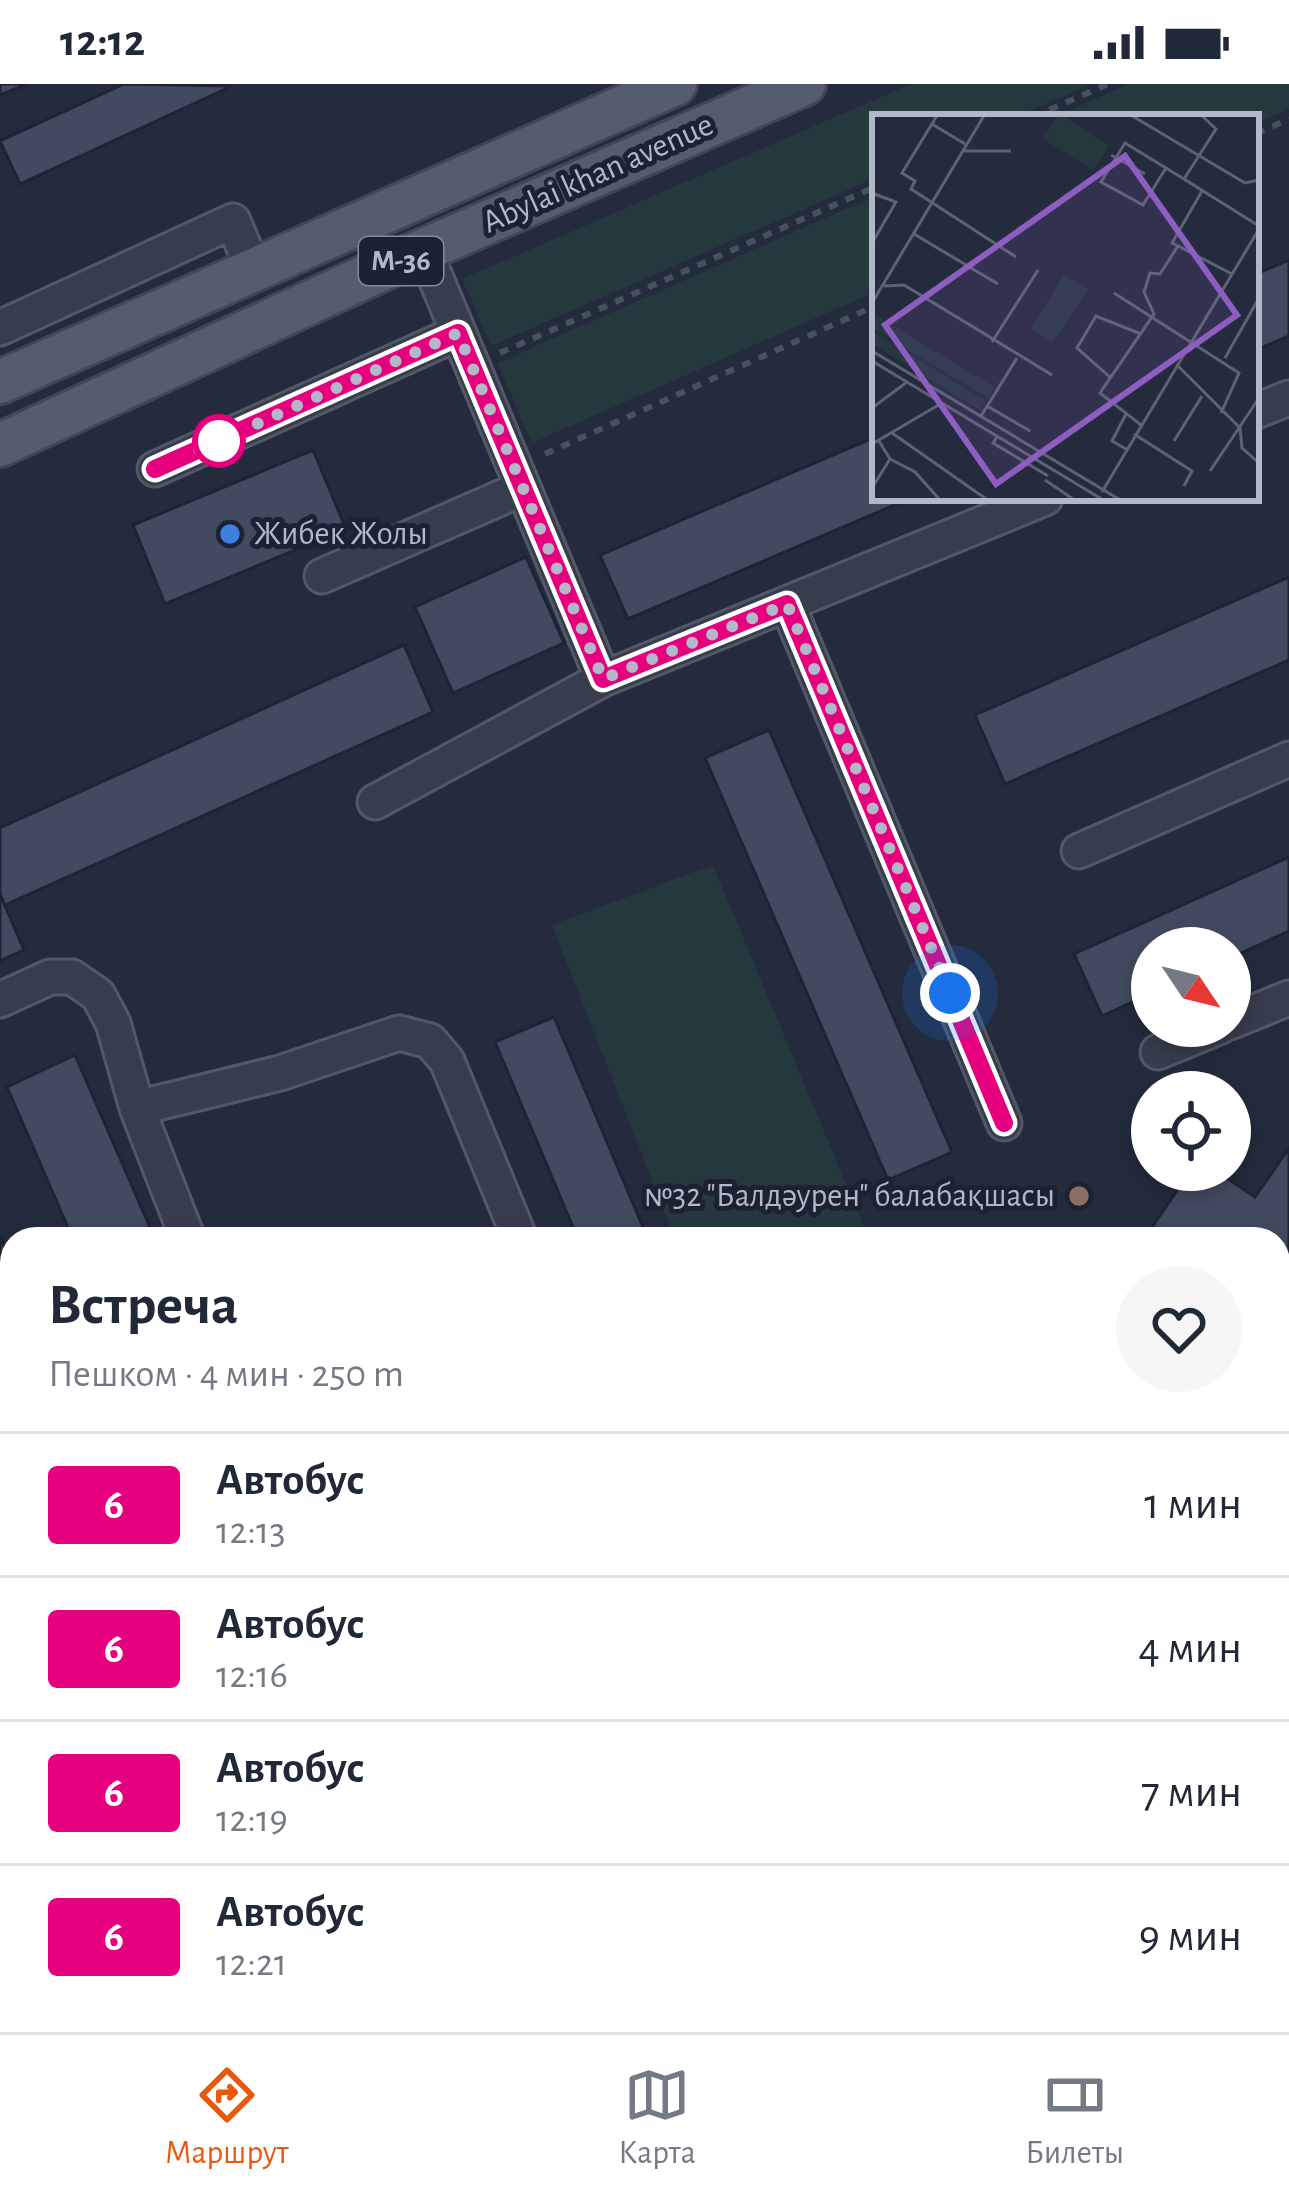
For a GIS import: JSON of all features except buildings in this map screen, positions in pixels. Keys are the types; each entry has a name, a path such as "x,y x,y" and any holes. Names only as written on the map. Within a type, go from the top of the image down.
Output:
{"main road":[{"name":"Abylai khan avenue","path":"0,445 424,250 804,84"},
{"name":"Abylai khan avenue","path":"0,382 655,89"}],"street":[{"path":"0,328 232,221 253,268"},
{"path":"424,250 603,679"},
{"path":"155,469 458,333"},
{"path":"1259,410 1289,398"},
{"path":"322,577 519,478"},
{"path":"375,802 603,679 1038,501"},
{"path":"787,604 1004,1123"},
{"path":"1079,851 1289,759"},
{"path":"0,1000 50,977 72,977 98,995 113,1023 137,1108 183,1227"},
{"path":"1251,1013 1289,998"},
{"path":"137,1108 280,1073 399,1033 430,1041 447,1061 515,1227"},
{"path":"1158,1052 1170,1047"}],"path":[{"path":"1040,114 1108,84"},
{"path":"1259,133 1289,119"},
{"path":"472,365 872,188"},
{"path":"519,478 872,307"}],"shaded area":[{"path":"911,84 1092,84 1023,114 872,114 872,179 491,346 462,279"},
{"path":"1129,84 1289,84 1289,109 1259,122 1259,114 1061,114"},
{"path":"872,197 872,293 532,443 497,363"},
{"path":"713,865 864,1227 670,1227 552,925"}],"bus line":[{"name":"6","path":"155,469 458,333 603,679 787,604 1004,1123"}],"place":[{"name":"Жибек Жолы","path":"230,534"},
{"name":"№32 \"Балдәурен\" балабақшасы","path":"1079,1196"}],"route":[{"path":"219,441 199,450 458,333 603,679 787,604 950,993"}]}
